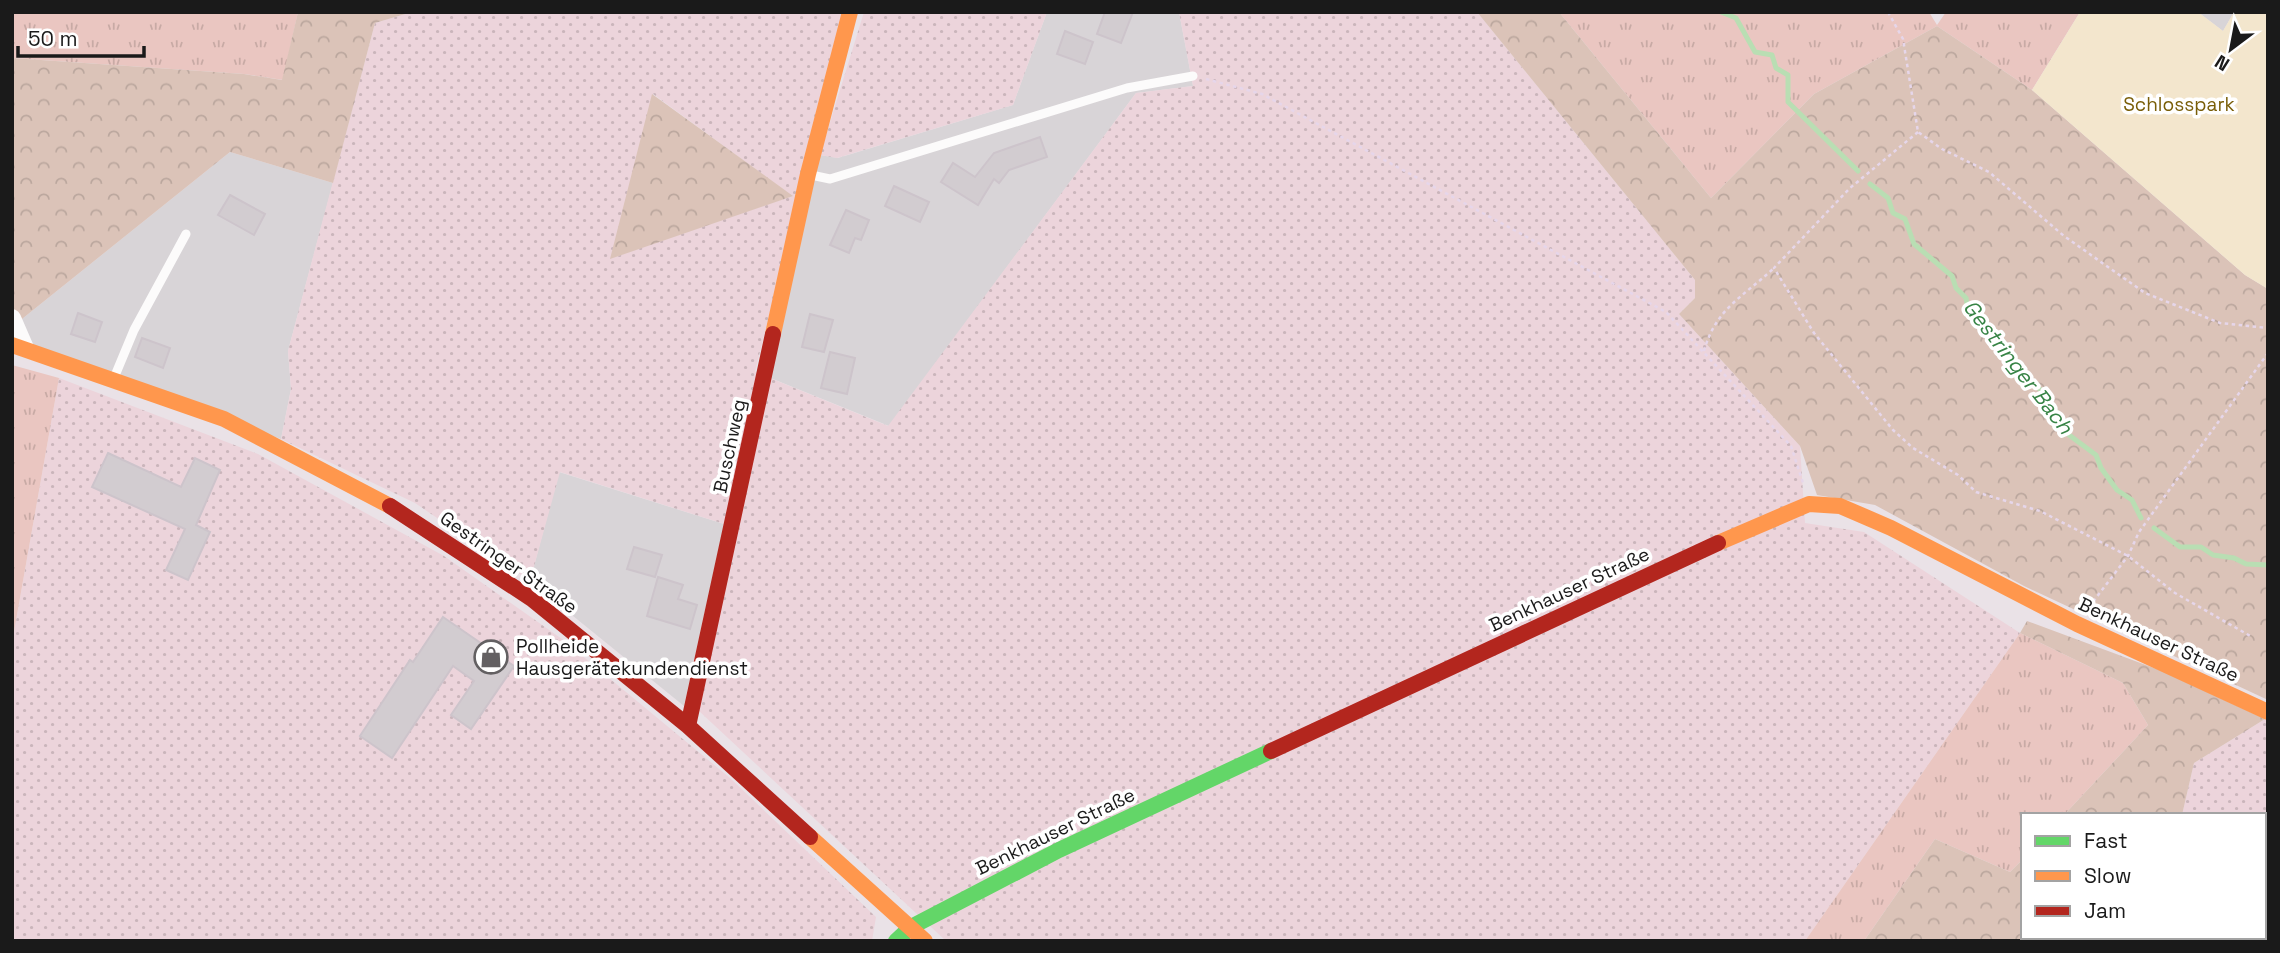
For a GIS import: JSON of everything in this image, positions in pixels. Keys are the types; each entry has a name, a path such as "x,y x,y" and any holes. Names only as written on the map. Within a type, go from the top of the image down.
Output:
{"street":[{"name":"Buschweg","path":"688,726 808,174 850,12"},
{"path":"12,318 19,346"},
{"name":"Gestringer Straße","path":"19,346 224,419 370,493 532,599 688,726 925,941"},
{"name":"Benkhauser Straße","path":"895,941 911,927 1059,850 1784,512 1809,504 1840,506 1891,528 2077,624 2268,712"}],"lane":[{"path":"808,174 830,179 1127,88 1193,76"},
{"path":"114,379 134,330 186,234"}],"path":[{"path":"1888,12 1903,38 1918,132 1942,149 1989,172 2064,236 2145,293 2220,323 2268,328"},
{"path":"1193,76 1262,94 1667,312 1791,446 1809,504"},
{"path":"1704,352 1711,328 1720,315 1774,268 1850,188 1918,132"},
{"path":"1774,268 1814,333 1893,430 1913,448 1958,475 1976,492 2040,511 2128,556 2175,593 2252,637"},
{"path":"2077,624 2128,556 2139,532 2173,489 2268,353"}],"shaded area":[{"path":"412,12 844,12 755,372 888,426 1136,93 1193,86 1179,12 1477,12 1695,280 1695,298 1679,314 1800,446 1805,523 1864,532 2020,633 1805,941 946,941 699,711 737,528 560,472 530,581 415,503 281,439 291,389 288,351 375,23","holes":["653,94 792,196 611,258"]},
{"path":"864,12 1047,12 1013,105 837,158 820,155"},
{"path":"1047,12 1179,12 1193,86 1136,93 889,426 768,377 820,155 838,158 1013,105"},
{"path":"2198,12 2234,12 2223,31"},
{"path":"230,152 333,183 288,351 291,389 281,439 12,341 12,327"},
{"path":"59,378 258,454 444,556 562,639 730,778 876,917 872,941 12,941 12,643"},
{"path":"559,472 724,524 684,706 530,581"},
{"path":"2265,719 2268,720 2268,941 2197,941 2266,939 2266,813 2182,813 2194,763"}],"green space":[{"path":"12,12 298,12 283,80 244,74 12,58"},
{"path":"298,12 412,12 375,23 333,183 230,152 12,327 12,58 244,74 282,80"},
{"path":"1477,12 1559,12 1711,198 1814,94 1937,26 2032,90 2245,275 2268,289 2268,700 2024,586 1875,505 1817,495 1800,446 1679,314 1695,298 1695,280"},
{"path":"1559,12 1929,12 1937,25 1946,12 2080,12 2032,90 1937,26 1814,94 1711,198"},
{"name":"Schlosspark","path":"2080,12 2198,12 2223,31 2234,12 2268,12 2268,289 2245,275 2032,90"},
{"path":"652,94 793,196 610,259"},
{"path":"12,365 59,378 12,643"},
{"path":"2027,621 2162,671 2265,719 2194,763 2182,813 2066,813 2148,725 2123,683 2020,633"},
{"path":"2020,633 2123,683 2148,725 2066,813 2021,813 2021,861 2010,872 1935,839 1864,941 1805,941"},
{"path":"1935,839 2010,872 2021,861 2021,939 2197,941 1864,941"}],"building":[{"path":"1105,12 1133,12 1121,43 1097,34"},
{"path":"1065,31 1093,42 1085,64 1057,54"},
{"path":"1040,137 1047,157 1009,170 999,183 994,179 978,205 941,182 953,163 975,177 994,153"},
{"path":"894,186 929,202 920,222 885,206"},
{"path":"230,195 265,214 254,235 218,215"},
{"path":"846,210 869,220 861,240 855,238 849,253 830,245"},
{"path":"78,313 102,322 95,342 71,334"},
{"path":"810,314 833,320 824,352 802,347"},
{"path":"142,338 170,348 163,368 135,357"},
{"path":"830,352 855,358 847,394 821,388"},
{"path":"108,453 181,487 195,458 220,470 196,525 210,532 188,580 166,570 185,529 92,487"},
{"path":"634,547 662,555 655,577 627,569"},
{"path":"658,577 683,585 678,599 697,605 690,629 647,616"},
{"path":"443,617 514,666 471,729 451,715 474,681 453,666 392,758 360,736 410,660 413,662"}],"waterway":[{"name":"Gestringer Bach","path":"1721,12 1736,18 1755,52 1772,55 1776,68 1788,75 1788,102 1858,171"},
{"name":"Gestringer Bach","path":"1870,184 1888,198 1893,213 1905,219 1914,244 1952,276 1956,288 1966,298 1968,309 2003,341 2022,373 2043,392 2061,419 2065,432 2096,455 2101,468 2117,490 2132,500 2141,518"},
{"name":"Gestringer Bach","path":"2154,528 2180,547 2201,547 2213,555 2234,558 2246,564 2268,565"}],"traffic: fast":[{"path":"896,941 911,927 1059,850 1271,751"}],"traffic: slow":[{"path":"773,334 808,174 850,12"},
{"path":"12,345 224,419 390,506"},
{"path":"1718,543 1809,504 1840,506 1891,528 2077,624 2268,712"},
{"path":"810,837 925,941"}],"traffic: jam":[{"path":"688,726 773,334"},
{"path":"390,506 532,599 688,726 810,837"},
{"path":"1271,751 1718,543"}],"place":[{"name":"Pollheide Hausgerätekundendienst","path":"491,657"}]}
